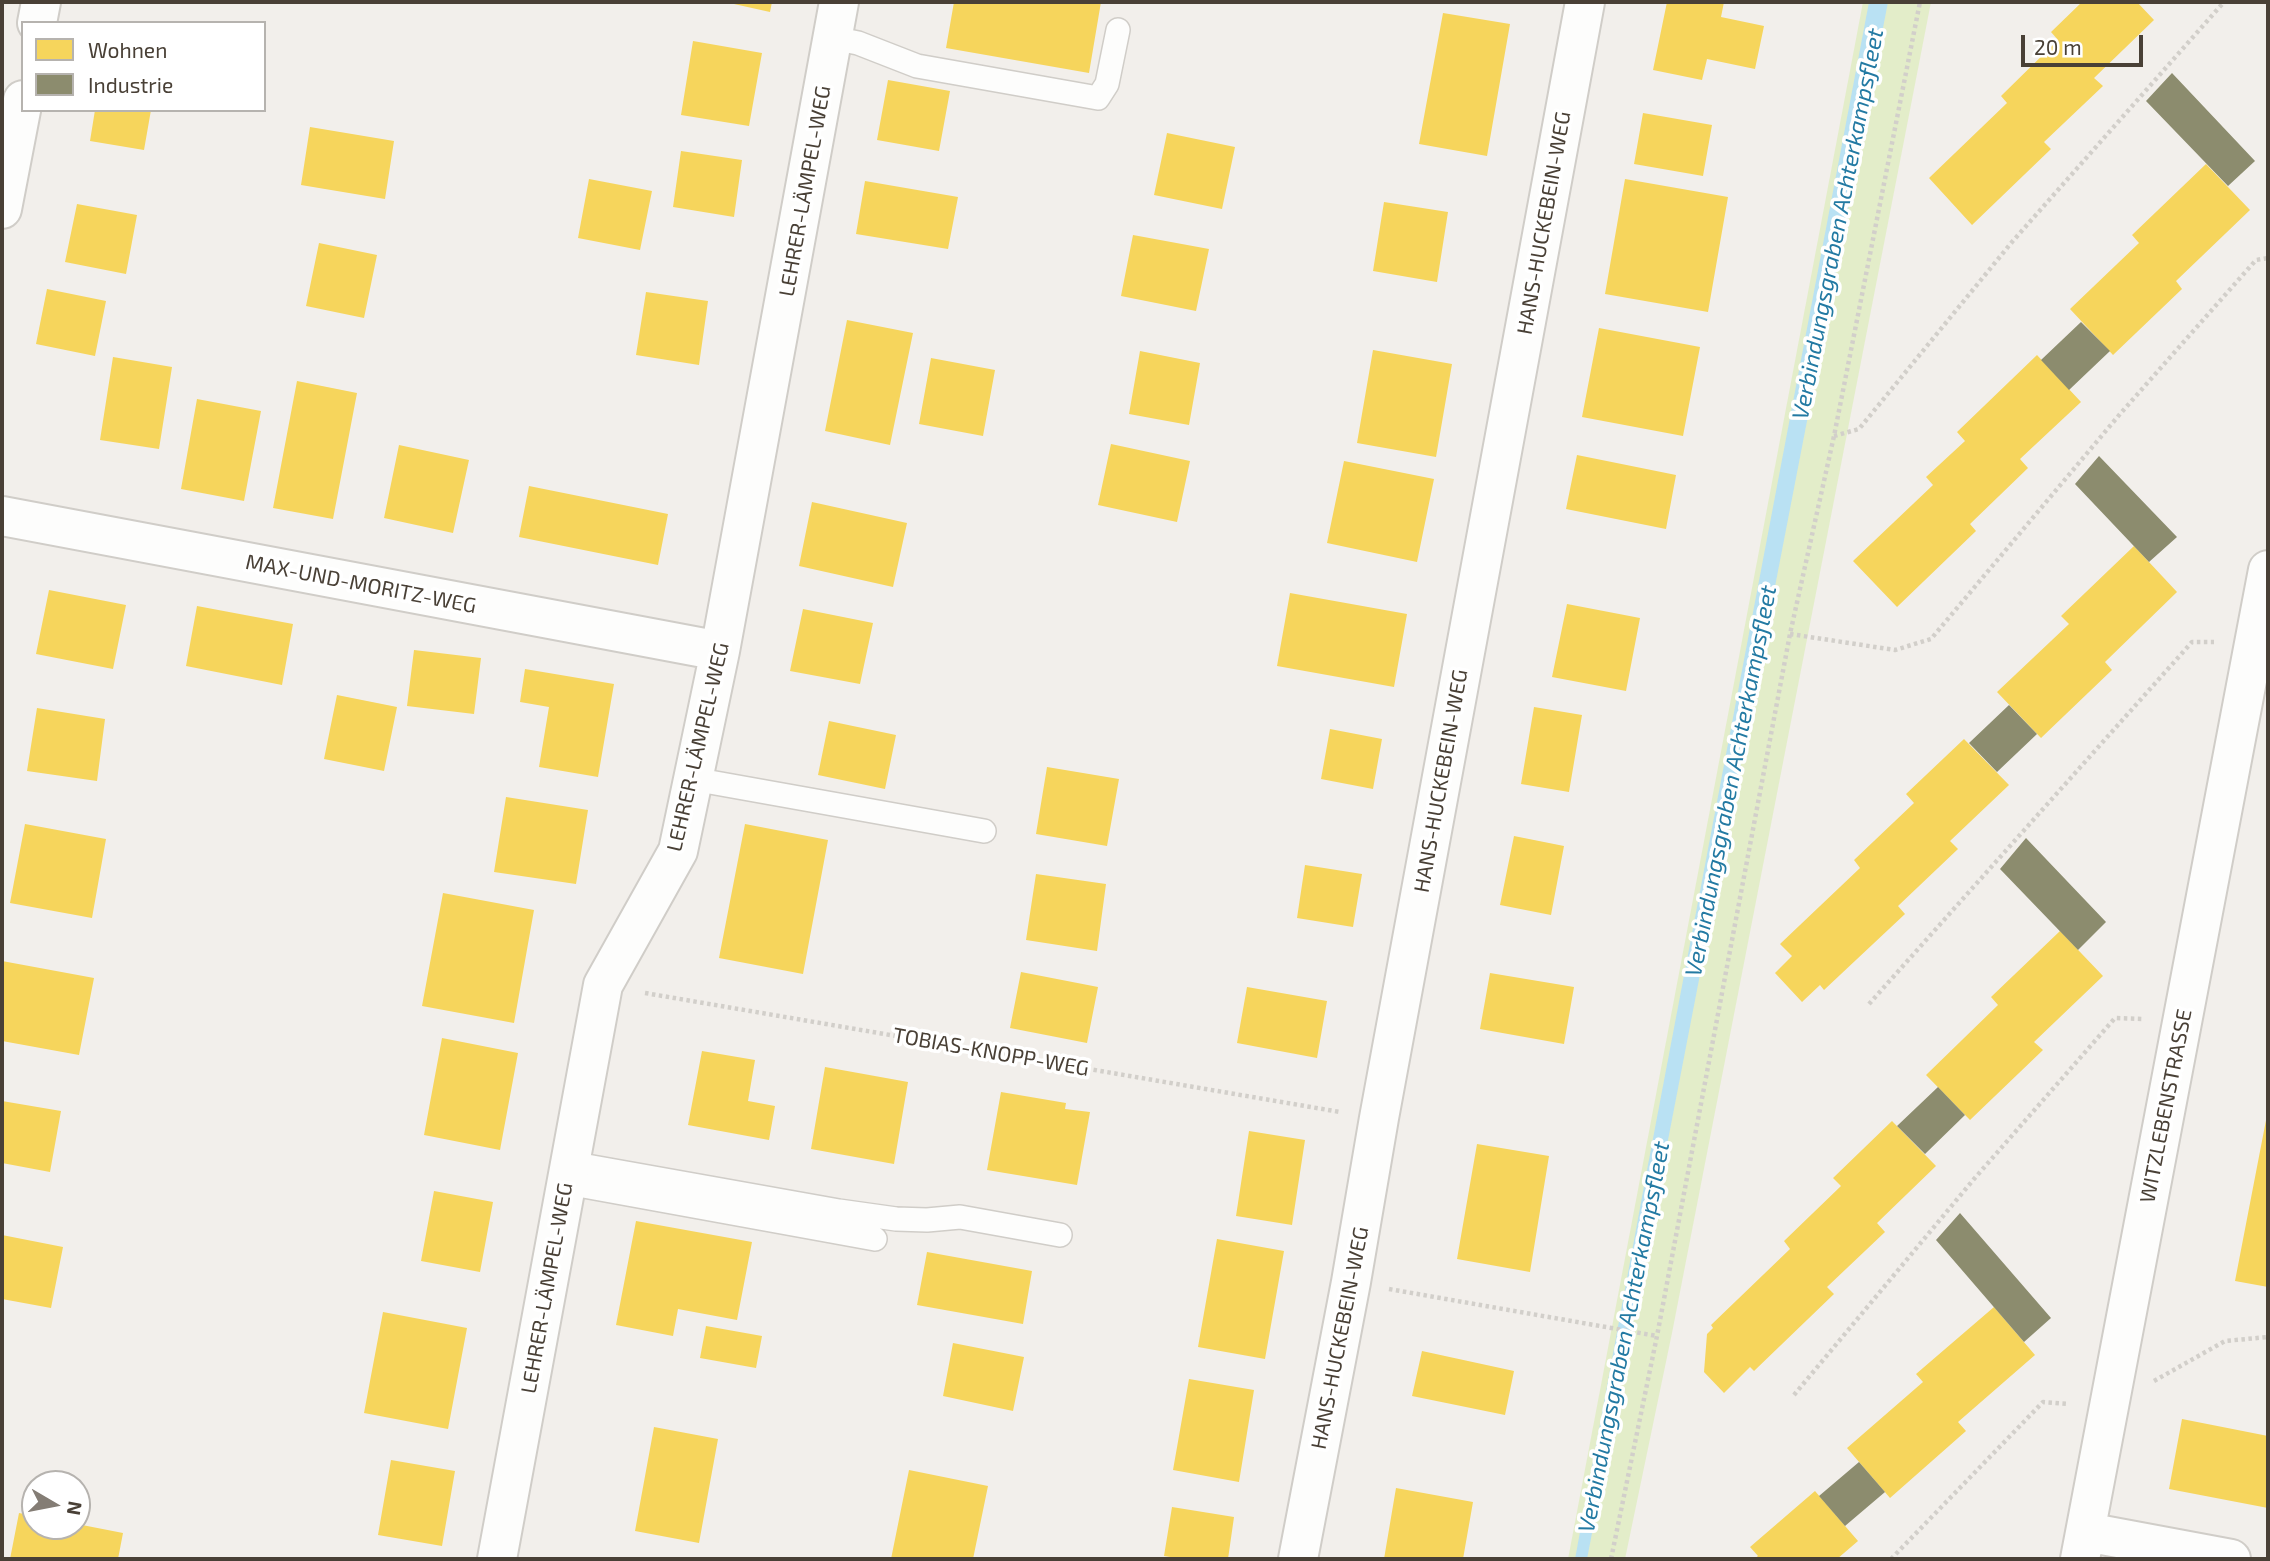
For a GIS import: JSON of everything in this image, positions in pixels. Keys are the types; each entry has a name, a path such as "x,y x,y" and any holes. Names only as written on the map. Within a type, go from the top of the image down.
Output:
{"street":[{"path":"37,21 41,2"},
{"name":"HANS-HUCKEBEIN-WEG","path":"1298,1559 1352,1282 1379,1118 1585,2"},
{"name":"LEHRER-LÄMPEL-WEG","path":"497,1559 603,985 678,852 720,652 836,20"},
{"path":"2,209 21,110"},
{"name":"MAX-UND-MORITZ-WEG","path":"2,516 720,652"},
{"name":"WITZLEBENSTRASSE","path":"2231,1559 2083,1546 2183,1019 2258,683 2254,642 2268,570"}],"lane":[{"path":"836,20 858,43 917,66 1098,98 1107,84 1118,30"},
{"path":"693,779 984,831"},
{"path":"568,1173 896,1219 960,1217 1060,1235"},
{"path":"568,1173 875,1239"}],"path":[{"path":"1611,1559 1657,1336 1790,634 1834,436 1920,2"},
{"path":"1834,436 1859,429 2012,242 2224,2"},
{"path":"1790,634 1895,650 1931,639 2120,414 2256,260 2268,258"},
{"path":"1869,1004 2192,642 2254,642"},
{"name":"TOBIAS-KNOPP-WEG","path":"603,985 1379,1118"},
{"path":"1794,1395 1974,1179 2115,1018 2183,1019"},
{"path":"1352,1282 1657,1336"},
{"path":"1891,1559 2043,1402 2109,1406 2225,1341 2268,1337"}],"green space":[{"path":"1863,2 1931,2 1672,1333 1625,1559 1568,1559"}],"water":[{"name":"Verbindungsgraben Achterkampsfleet","path":"1869,2 1888,2 1587,1559 1575,1559 1647,1170"}],"building: Wohnen":[{"path":"725,2 772,2 770,12"},
{"path":"954,2 1101,2 1089,73 946,48"},
{"path":"1667,2 1724,2 1721,17 1764,26 1755,69 1707,59 1702,80 1653,70"},
{"path":"2082,2 2137,2 2154,20 2094,78 2103,86 2044,142 2051,149 1972,225 1929,178 2007,103 2001,96 2058,40 2051,32"},
{"path":"1443,13 1510,24 1487,156 1419,144"},
{"path":"693,41 762,53 749,126 681,115"},
{"path":"888,80 950,91 939,151 877,140"},
{"path":"95,112 151,112 144,150 90,141"},
{"path":"1643,113 1712,125 1703,176 1634,164"},
{"path":"310,127 394,141 385,199 301,185"},
{"path":"1167,133 1235,147 1222,209 1154,195"},
{"path":"681,151 742,160 734,217 673,207"},
{"path":"2206,164 2250,210 2176,281 2182,289 2113,355 2070,309 2139,243 2132,235"},
{"path":"589,179 652,191 640,250 578,238"},
{"path":"1625,179 1728,197 1708,312 1605,294"},
{"path":"865,181 958,197 948,249 856,234"},
{"path":"1384,202 1448,212 1437,282 1373,271"},
{"path":"77,204 137,215 126,274 65,262"},
{"path":"1133,235 1209,249 1196,311 1121,296"},
{"path":"319,243 377,255 364,318 306,306"},
{"path":"47,289 106,301 95,356 36,344"},
{"path":"646,292 708,301 699,365 636,355"},
{"path":"847,320 913,333 890,445 825,431"},
{"path":"1599,328 1700,347 1683,436 1582,417"},
{"path":"1373,350 1452,364 1436,457 1357,443"},
{"path":"1140,351 1200,363 1189,425 1129,414"},
{"path":"2037,355 2081,402 2020,459 2028,468 1970,524 1976,531 1897,607 1853,561 1933,485 1926,477 1965,441 1957,432"},
{"path":"113,357 172,367 159,449 100,440"},
{"path":"931,358 995,370 983,436 919,424"},
{"path":"297,381 357,393 333,519 273,508"},
{"path":"197,399 261,411 244,501 181,489"},
{"path":"1111,444 1190,461 1177,522 1098,505"},
{"path":"399,445 469,460 453,533 384,518"},
{"path":"1577,455 1676,475 1666,529 1566,509"},
{"path":"1344,461 1434,479 1417,562 1327,543"},
{"path":"529,486 668,514 658,565 519,537"},
{"path":"812,502 907,523 893,587 799,566"},
{"path":"2134,546 2177,592 2105,662 2112,670 2041,738 1997,692 2069,624 2061,616"},
{"path":"49,590 126,605 113,669 36,654"},
{"path":"1290,593 1407,614 1394,687 1277,666"},
{"path":"1567,604 1640,618 1626,691 1552,677"},
{"path":"197,606 293,624 282,685 186,666"},
{"path":"803,609 873,623 860,684 790,671"},
{"path":"414,650 481,658 474,714 407,706"},
{"path":"525,669 614,684 598,777 539,767 549,707 520,702"},
{"path":"337,695 397,707 384,771 324,759"},
{"path":"1534,707 1582,715 1569,792 1521,784"},
{"path":"37,708 105,719 97,781 27,771"},
{"path":"829,721 896,735 885,789 818,775"},
{"path":"1330,729 1382,739 1373,789 1321,779"},
{"path":"1964,739 2009,785 1950,841 1958,849 1898,906 1905,914 1824,990 1820,985 1802,1002 1775,973 1792,956 1780,944 1860,868 1854,860 1914,803 1906,794"},
{"path":"1047,767 1119,779 1107,846 1036,834"},
{"path":"506,797 588,810 576,884 494,872"},
{"path":"25,824 106,839 92,918 10,903"},
{"path":"745,824 828,840 803,974 719,958"},
{"path":"1514,836 1564,846 1551,915 1500,905"},
{"path":"1305,865 1362,874 1353,927 1297,918"},
{"path":"1036,874 1106,884 1097,951 1026,940"},
{"path":"443,893 534,910 514,1023 422,1006"},
{"path":"2060,931 2103,976 2034,1042 2043,1050 1970,1120 1926,1075 1998,1005 1991,997"},
{"path":"2,961 94,978 79,1055 2,1041"},
{"path":"1021,972 1098,987 1087,1043 1010,1028"},
{"path":"1490,973 1574,987 1564,1044 1480,1029"},
{"path":"1247,987 1327,1001 1317,1058 1237,1043"},
{"path":"442,1038 518,1053 500,1150 424,1135"},
{"path":"702,1051 755,1060 748,1101 775,1106 769,1140 688,1125"},
{"path":"825,1067 908,1082 894,1164 811,1149"},
{"path":"1001,1092 1066,1103 1065,1109 1090,1112 1077,1185 987,1170"},
{"path":"2,1101 61,1111 50,1172 2,1163"},
{"path":"2268,1115 2268,1287 2235,1281"},
{"path":"1892,1121 1936,1166 1877,1223 1885,1232 1827,1287 1834,1294 1754,1371 1750,1367 1724,1393 1704,1372 1707,1334 1713,1328 1711,1325 1790,1249 1784,1241 1841,1186 1833,1178"},
{"path":"1249,1131 1305,1140 1292,1225 1236,1216"},
{"path":"1477,1144 1549,1156 1530,1272 1457,1259"},
{"path":"434,1191 493,1202 480,1272 421,1261"},
{"path":"636,1221 752,1242 737,1320 678,1309 673,1336 616,1325"},
{"path":"2,1235 63,1247 51,1308 2,1299"},
{"path":"1217,1239 1284,1251 1265,1359 1198,1347"},
{"path":"927,1252 1032,1271 1023,1324 917,1305"},
{"path":"1994,1307 2035,1355 1958,1422 1966,1431 1890,1498 1847,1448 1923,1382 1916,1374"},
{"path":"383,1312 467,1328 448,1429 364,1413"},
{"path":"706,1326 762,1336 756,1368 700,1358"},
{"path":"953,1343 1024,1357 1013,1411 943,1396"},
{"path":"1422,1351 1514,1371 1505,1415 1412,1396"},
{"path":"1189,1379 1254,1390 1239,1482 1173,1470"},
{"path":"2182,1419 2268,1436 2268,1508 2169,1489"},
{"path":"654,1427 718,1439 699,1543 635,1531"},
{"path":"391,1460 455,1471 442,1546 378,1535"},
{"path":"909,1470 988,1486 973,1559 891,1559"},
{"path":"1396,1488 1473,1502 1463,1559 1384,1559"},
{"path":"1815,1491 1858,1541 1837,1559 1754,1559 1758,1556 1750,1547"},
{"path":"1172,1507 1234,1517 1228,1559 1183,1559 1164,1556"},
{"path":"19,1513 21,1540 91,1540 91,1527 123,1533 118,1559 10,1559"}],"building: Industrie":[{"path":"2172,73 2255,161 2228,186 2146,101"},
{"path":"2081,322 2110,351 2069,390 2041,360"},
{"path":"2099,456 2177,537 2149,562 2075,484"},
{"path":"2009,705 2037,734 1997,772 1969,743"},
{"path":"2026,838 2106,922 2078,950 2000,869"},
{"path":"1938,1087 1965,1115 1925,1154 1897,1126"},
{"path":"1960,1213 2051,1318 2024,1342 1936,1240"},
{"path":"1859,1462 1885,1492 1845,1526 1819,1496"}]}
